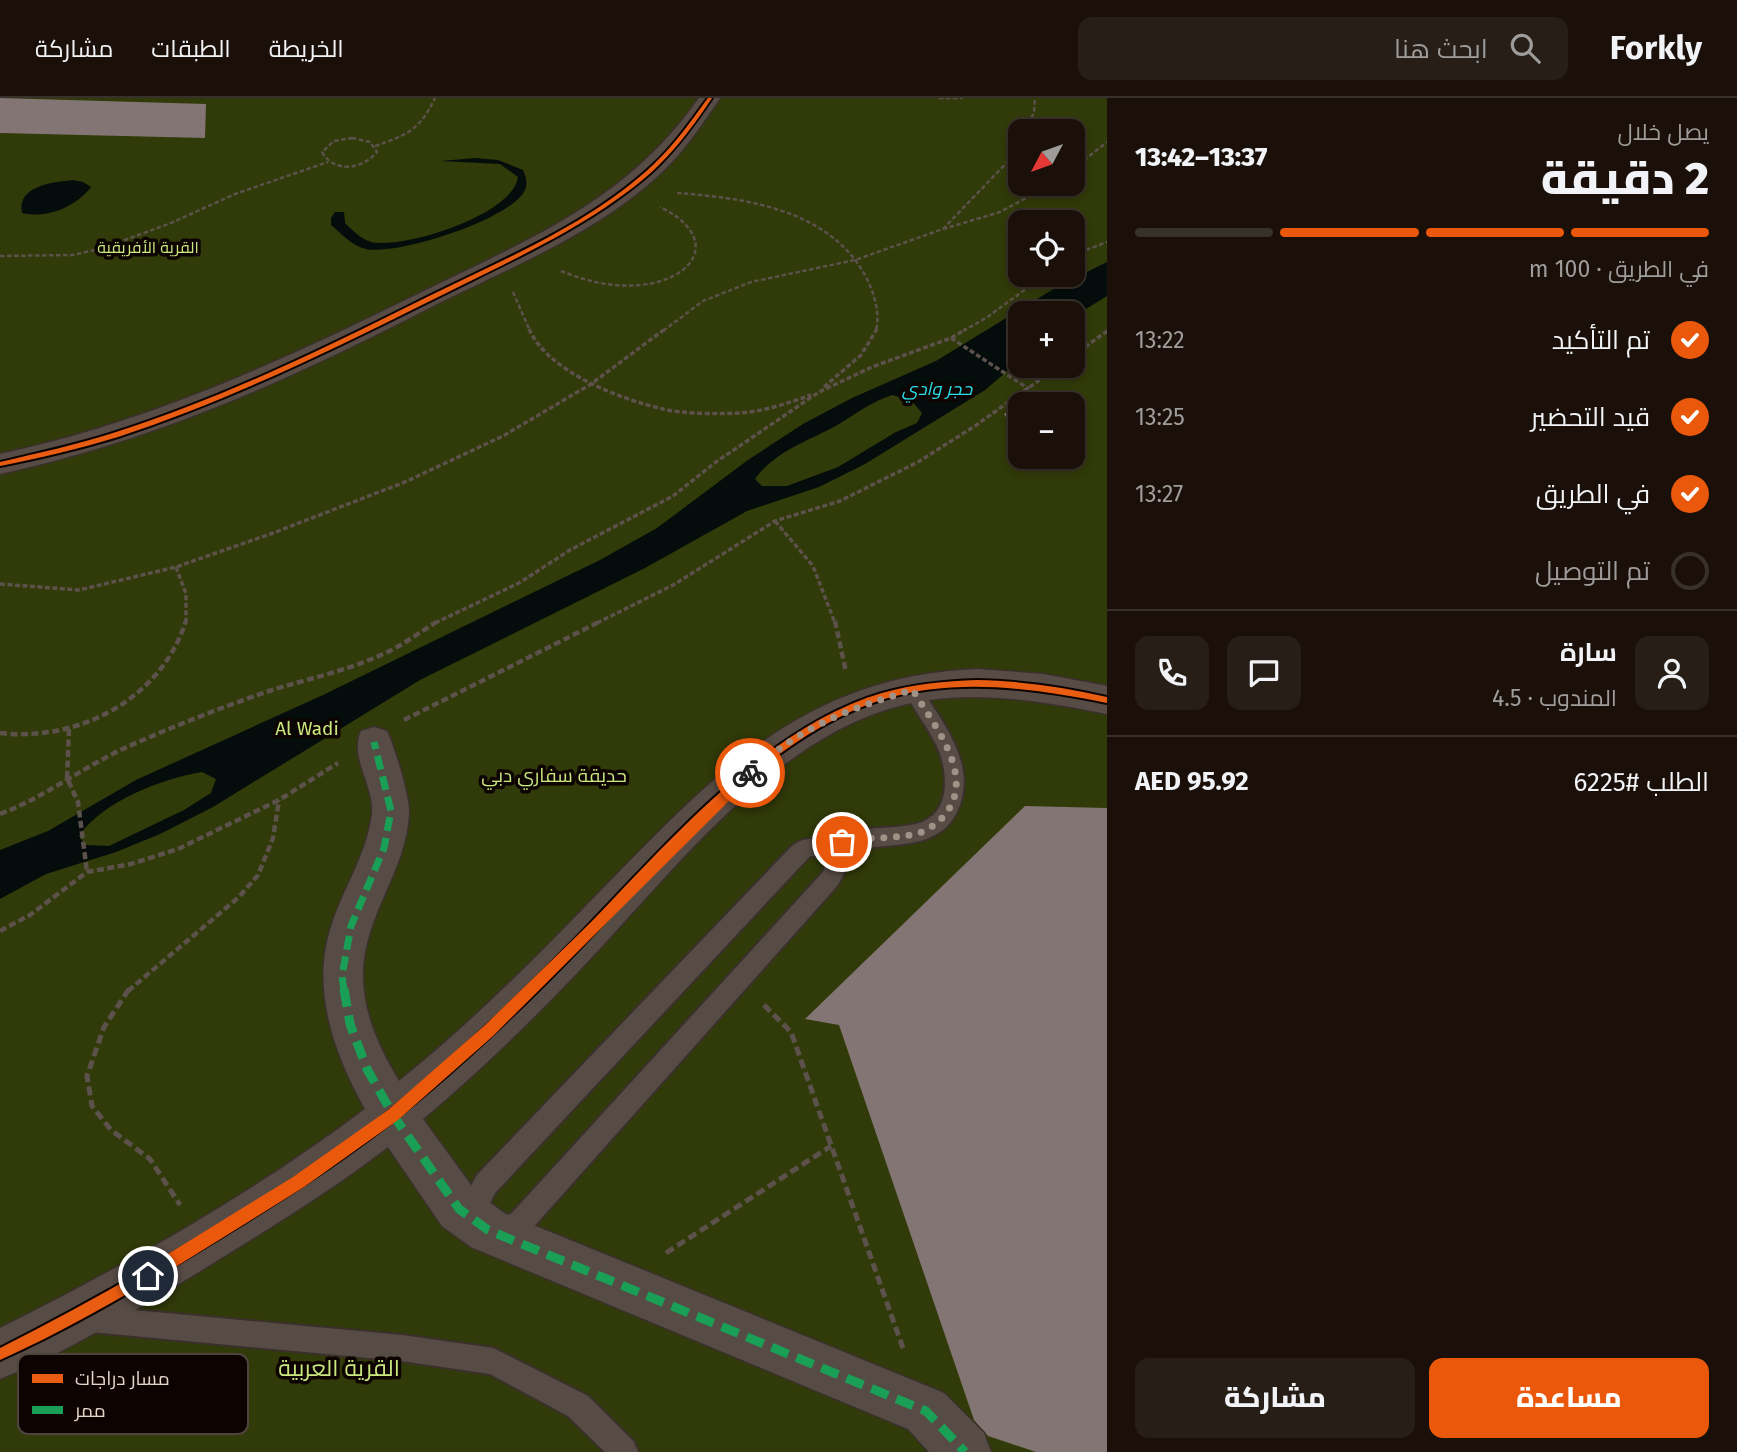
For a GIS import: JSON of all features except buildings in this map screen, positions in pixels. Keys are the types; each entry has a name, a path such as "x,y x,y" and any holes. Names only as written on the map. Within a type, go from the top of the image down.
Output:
{"street":[{"path":"0,464 107,438 184,413 320,354 510,258 624,193 656,167 681,140 709,98"},
{"path":"0,1354 76,1317 195,1248 299,1182 393,1115 488,1031 714,805 758,765 803,733 853,707 913,690 950,684 988,682 1041,687 1107,700"},
{"path":"374,742 391,811 384,848 351,926 342,976 350,1024 367,1069 393,1115 459,1209 488,1230 926,1411 965,1452"}],"lane":[{"path":"824,848 836,863 835,872 521,1222 512,1231 500,1234 488,1230 478,1221 475,1208 477,1194 798,853 805,847 824,848 860,837 923,831 941,820 953,804 957,785 954,764 913,690"},
{"path":"76,1317 402,1348 493,1361 578,1406 624,1452"}],"path":[{"path":"375,146 413,132 423,124 436,98"},
{"path":"939,98 963,98"},
{"path":"1031,119 1034,98"},
{"path":"0,256 73,255 103,248 171,223 235,194 328,162 347,166 367,162 377,152 370,142 352,138 332,142 322,152 328,162"},
{"path":"1085,159 1107,142"},
{"path":"943,229 1008,161"},
{"path":"0,814 24,805 67,778 81,775 125,748 197,718 266,692 331,674 384,654 440,620 519,583 570,550 673,496 716,462 819,392 846,369 872,341 880,311 870,282 841,242 787,212 720,197 655,191 624,193"},
{"path":"510,258 600,284 640,285 676,275 691,263 698,248 696,234 685,220 667,209 624,193"},
{"path":"0,584 79,590 176,567 273,533 405,482 503,436 591,384 703,301 751,282 855,261 943,229 998,215 1034,196"},
{"path":"1085,250 1107,242"},
{"path":"510,258 533,338 550,358 591,384 665,410 703,413 739,414 780,407 819,392 872,367 951,338 986,318 1029,287"},
{"path":"1085,347 1107,331"},
{"path":"951,338 1029,389"},
{"path":"0,931 30,915 87,872 131,864 178,849 279,800 374,742 409,717 675,584 775,521 841,501 918,462 1043,378"},
{"path":"775,521 813,566 838,630 853,707"},
{"path":"0,733 18,735 69,729 122,704 150,683 171,659 184,633 189,607 186,584 176,567"},
{"path":"69,729 67,778 78,802 87,872"},
{"path":"195,1248 181,1207 150,1159 111,1130 92,1106 87,1076 104,1027 128,990 239,897 258,874 273,838 279,800"},
{"path":"739,980 791,1032 926,1411"},
{"path":"618,1284 831,1146"}],"green space":[{"name":"حديقة سفاري دبي","path":"0,98 1107,98 1107,1452 0,1452"}],"water":[{"path":"475,158 498,160 523,170 526,178 525,190 516,201 477,223 427,241 381,250 356,245 331,225 335,212 344,212 345,223 360,237 371,242 387,243 431,235 478,216 498,204 512,191 518,177 500,164 441,161"},
{"path":"73,180 91,187 69,206 50,213 22,213 22,204 30,191 46,184"},
{"name":"حجر وادي","path":"1107,262 1107,296 1085,310 1085,301 1034,301 1057,287 1085,287 1085,273"},
{"name":"حجر وادي","path":"1008,317 1008,370 985,390 865,464 819,487 747,511 645,568 420,680 213,807 160,834 116,852 46,874 0,899 0,850 48,831 136,780 323,695 600,560 657,528 748,460 803,424 852,398 936,361","holes":["892,395 911,400 922,413 917,423 896,432 838,467 787,486 762,486 755,479 781,455 869,405","202,772 216,779 211,793 184,810 109,846 85,845 79,836 89,823 103,812 151,786"]}],"marked path":[{"path":"374,742 391,811 384,848 351,926 342,976 350,1024 367,1069 393,1115 459,1209 488,1230 926,1411 965,1452"}],"cycle path":[{"path":"0,464 114,436 223,396 329,348 550,238 587,217 656,165 685,134 710,98"},
{"path":"0,1354 101,1302 198,1245 263,1205 379,1126 511,1010 704,813 774,753 811,728 881,696 945,684 1010,684 1107,700"}],"way so far":[{"path":"750,773 803,733 853,707 913,690 954,764 957,785 953,804 941,820 923,831 860,837 842,842"}],"route":[{"path":"148,1276 299,1182 393,1115 488,1031 572,950 714,805 750,773"}],"park label":[{"name":"القرية الأفريقية","path":"148,247"},
{"name":"Al Wadi","path":"307,728"},
{"name":"القرية العربية","path":"339,1368"}]}
